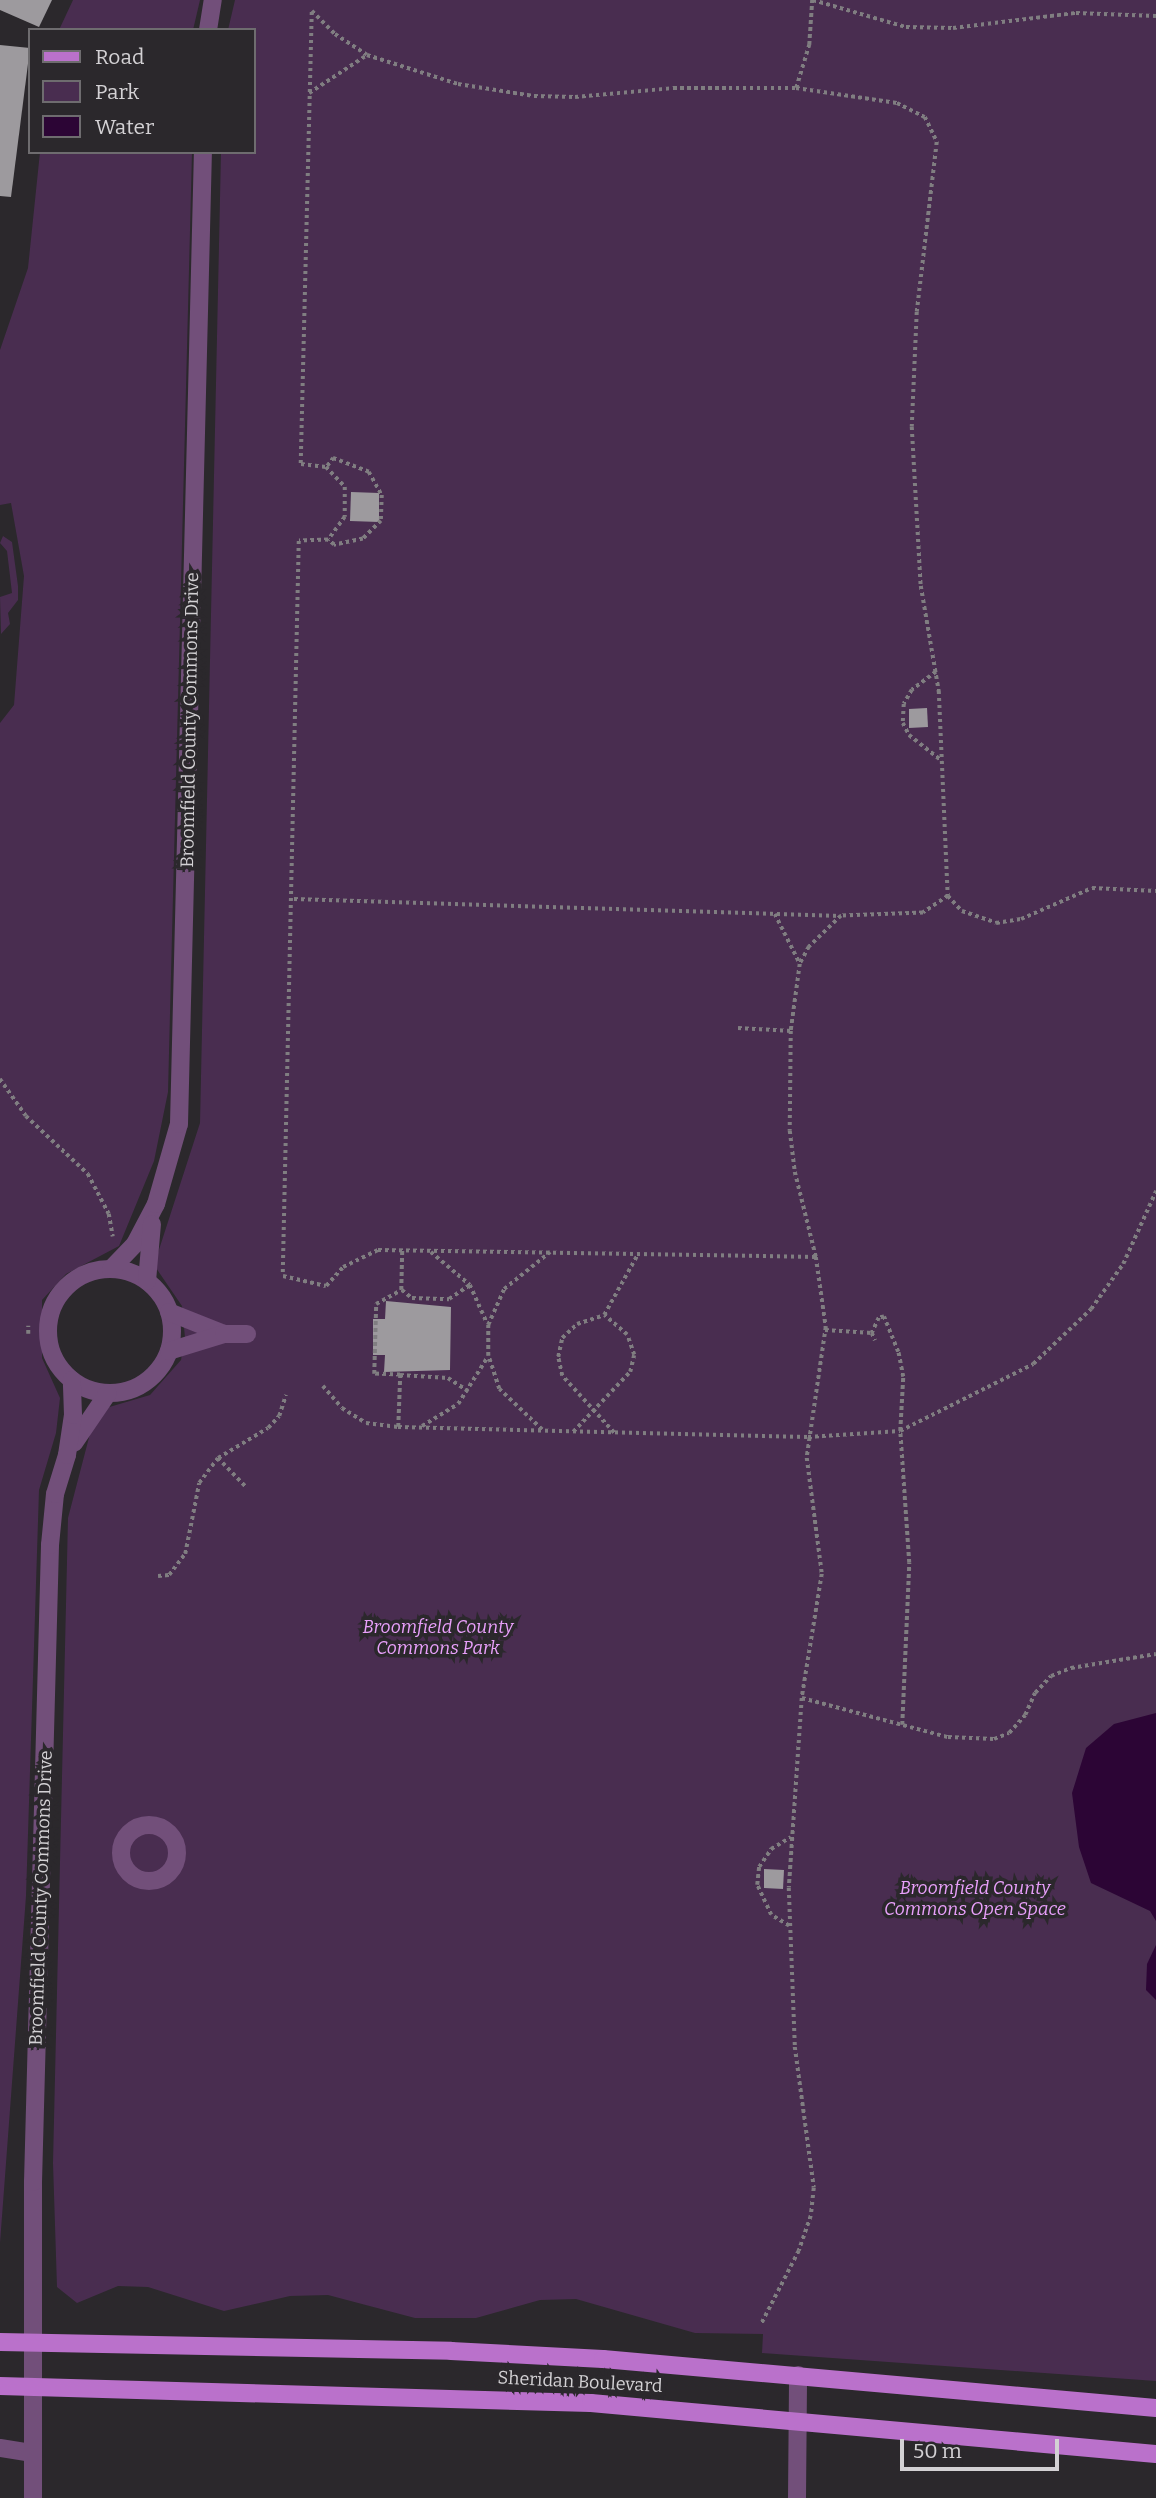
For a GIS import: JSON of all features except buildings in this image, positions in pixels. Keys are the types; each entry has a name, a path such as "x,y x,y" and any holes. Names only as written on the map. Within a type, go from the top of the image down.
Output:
{"main road":[{"name":"Sheridan Boulevard","path":"0,2342 450,2351 798,2375 1156,2408"},
{"name":"Sheridan Boulevard","path":"0,2386 460,2396 797,2420 1156,2454"}],"street":[{"path":"208,28 213,0"},
{"name":"Broomfield County Commons Drive","path":"111,1269 135,1244 156,1204 177,1136 182,1080 203,154"},
{"path":"148,1281 156,1204"},
{"path":"111,1269 148,1281 169,1312 173,1333 169,1351 151,1378 128,1391 108,1393 89,1390 72,1380 59,1366 49,1343 54,1305 81,1276 111,1269"},
{"path":"169,1312 224,1334"},
{"path":"169,1351 224,1334 247,1334"},
{"name":"Broomfield County Commons Drive","path":"67,1455 72,1380"},
{"name":"Broomfield County Commons Drive","path":"33,2498 30,2343 50,1545 55,1494 67,1455 86,1420 108,1393"},
{"path":"797,2498 798,2375"},
{"path":"0,2448 33,2453"}],"path":[{"path":"796,88 809,46 813,0 906,27 954,29 1096,13 1121,18 1156,16"},
{"path":"293,900 841,916 923,913 947,896 950,862 936,673 921,586 912,416 923,242 937,142 925,117 897,103 796,88 673,88 534,96 458,83 367,55 335,34 312,11 302,464 326,467 345,487 345,517 328,540"},
{"path":"309,93 367,55"},
{"path":"326,467 333,458 369,472 382,495 382,521 363,539 334,545 328,540 299,541 284,1276 326,1286 343,1267 367,1253 402,1250 816,1257"},
{"path":"936,673 912,691 904,704 903,723 918,744 942,761"},
{"path":"947,896 962,911 996,923 1021,919 1092,888 1156,892"},
{"path":"775,914 800,964"},
{"path":"761,2325 799,2251 811,2216 814,2188 795,2047 789,1926 791,1837 802,1698 822,1574 808,1437 825,1330 816,1257 795,1172 790,1130 791,1031 800,964 809,947 841,916"},
{"path":"738,1028 791,1031"},
{"path":"0,1079 34,1125 88,1174 108,1214 113,1237"},
{"path":"323,1386 342,1408 366,1423 398,1427 808,1437 900,1431 1033,1364 1091,1309 1123,1265 1156,1191"},
{"path":"401,1290 402,1250"},
{"path":"429,1251 470,1285 488,1325"},
{"path":"543,1431 499,1388 488,1356 488,1325 504,1289 550,1252"},
{"path":"614,1433 562,1376 558,1357 562,1338 577,1324 604,1315 638,1254"},
{"path":"401,1290 412,1298 449,1298 470,1285"},
{"path":"401,1290 376,1304 374,1374 448,1378 468,1391"},
{"path":"572,1432 621,1386 634,1354 627,1335 604,1315"},
{"path":"875,1340 872,1333 879,1318 884,1318 898,1352 903,1377 900,1431 909,1563 902,1725"},
{"path":"28,1326 28,1334"},
{"path":"825,1330 872,1333"},
{"path":"420,1427 458,1404 488,1356"},
{"path":"398,1427 400,1376"},
{"path":"158,1576 169,1575 185,1554 198,1483 218,1458 268,1428 279,1416 286,1395"},
{"path":"218,1458 245,1486"},
{"path":"802,1698 948,1737 994,1739 1009,1733 1026,1715 1035,1693 1051,1676 1071,1668 1156,1654"},
{"path":"789,1926 771,1914 757,1885 759,1867 771,1849 791,1837"}],"green space":[{"path":"73,0 200,0 193,28 60,28"},
{"name":"Broomfield County Commons Park","path":"235,0 1156,0 1156,2381 762,2353 763,2334 695,2333 576,2299 540,2300 476,2318 415,2318 328,2295 290,2296 224,2311 148,2287 118,2286 77,2303 57,2287 53,2163 68,1518 92,1426 106,1408 150,1395 181,1360 185,1338 182,1306 154,1265 200,1123 221,154 256,154 256,28 228,28"},
{"path":"40,154 192,154 168,1092 154,1161 119,1246 66,1274 42,1300 42,1358 60,1398 56,1433 39,1490 26,1896 0,2243 0,723 14,705 24,576 11,503 0,505 0,350 28,268"},
{"path":"3,536 12,542 18,600 8,613 10,624 1,634 0,597 12,593 7,551 0,543"}],"water":[{"path":"1156,1713 1156,1921 1150,1911 1091,1883 1079,1847 1072,1793 1086,1748 1114,1724"},
{"path":"1156,1945 1156,2000 1146,1990 1147,1964"}],"park label":[{"name":"Broomfield County Commons Open Space","path":"975,1899"}]}
